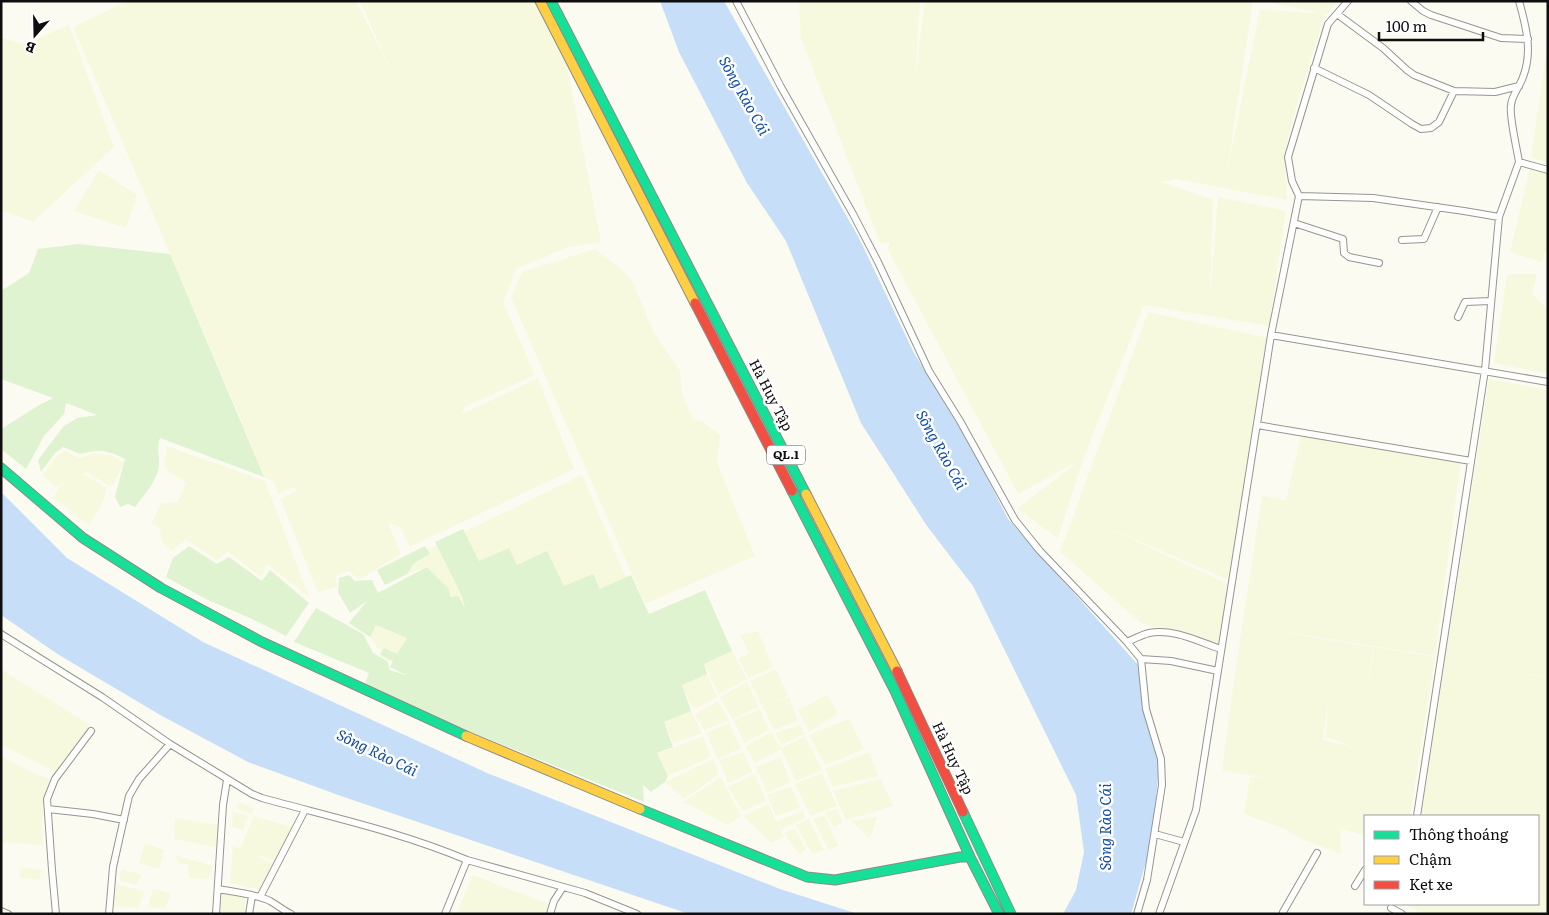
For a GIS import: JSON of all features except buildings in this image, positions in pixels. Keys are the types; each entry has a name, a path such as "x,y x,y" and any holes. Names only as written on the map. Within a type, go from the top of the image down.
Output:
{"main road":[{"name":"Hà Huy Tập","path":"540,1 895,690 970,857 999,914"},
{"name":"Hà Huy Tập","path":"551,1 901,680 1010,914"},
{"path":"1,468 74,531 98,549 183,602 221,623 428,720 807,876 835,880 960,857 970,857"}],"street":[{"path":"736,1 777,80 853,214 930,372 960,421 1015,520 1040,551 1141,659 1146,710 1161,759 1162,785 1147,880 1137,914"},
{"path":"1159,914 1196,810 1271,335 1299,196 1292,181 1288,156 1328,24 1348,1"},
{"path":"1411,1 1431,15 1501,38 1528,39"},
{"path":"1417,815 1485,370 1498,217 1519,162 1510,109 1527,64 1528,39 1519,1"},
{"path":"1337,14 1383,48 1414,75 1454,91 1474,93 1495,92 1519,86"},
{"path":"1314,68 1369,95 1421,129 1431,128 1439,122 1454,91"},
{"path":"1519,162 1548,170"},
{"path":"1299,196 1373,198 1498,217"},
{"path":"1402,240 1424,239 1438,207"},
{"path":"1294,223 1343,239 1344,253 1348,257 1379,263"},
{"path":"1458,317 1465,302 1491,301"},
{"path":"1271,335 1548,382"},
{"path":"1257,425 1471,460"},
{"path":"1127,642 1147,633 1163,632 1221,649"},
{"path":"1,634 102,697 170,744 227,780 262,798 395,834 467,860 584,893 637,914"},
{"path":"1141,659 1170,661 1218,672"},
{"path":"56,914 47,799 52,785 91,730"},
{"path":"109,914 113,867 124,820 125,806 132,789 170,744"},
{"path":"216,914 223,805 227,780"},
{"path":"48,809 124,820"},
{"path":"260,897 305,810"},
{"path":"1155,834 1184,842"},
{"path":"1284,912 1317,854"},
{"path":"445,914 467,860"},
{"path":"1355,886 1364,872"},
{"path":"550,914 554,901 563,887"},
{"path":"218,889 260,897 291,914"},
{"path":"250,914 252,896"},
{"path":"1390,908 1402,914"},
{"path":"1,911 8,914"}],"green space":[{"path":"127,1 356,1 391,70 360,1 541,1 562,40 601,242 568,247 516,269 503,302 535,375 464,407 462,414 538,378 574,469 410,547 400,527 388,523 401,554 359,580 349,571 336,575 337,587 318,592 280,499 298,490 292,487 278,494 273,481 264,477 73,27"},
{"path":"799,1 920,1 915,78 925,1 1253,1 1227,171 1260,10 1320,13 1263,1 1338,1 1325,14 1297,103 1284,154 1287,200 1176,179 1161,182 1213,200 1210,300 1218,197 1286,211 1269,326 1144,305 1084,457 1058,538 1017,509 1080,460 1018,494 888,250 890,242 880,243 801,38"},
{"path":"69,25 114,147 33,222 1,210 1,38 25,44"},
{"path":"1548,41 1548,163 1531,157"},
{"path":"1530,168 1548,174 1548,243 1542,262 1510,252"},
{"path":"99,170 137,195 126,228 74,211"},
{"path":"78,244 170,254 264,477 160,438 158,445 159,466 153,482 135,507 128,504 120,507 115,497 125,459 119,456 103,451 80,454 63,447 55,453 41,472 38,460 63,427 77,418 97,415 66,403 64,414 44,436 26,469 1,449 1,429 53,398 1,379 1,291 29,273 38,249"},
{"path":"595,249 632,280 654,333 680,371 682,394 693,420 701,421 720,435 717,463 755,556 645,604 511,298 522,272"},
{"path":"1507,274 1537,274 1532,294 1548,310 1548,374 1494,363"},
{"path":"1148,312 1268,338 1231,581 1104,526 1228,584 1219,644 1141,623 1060,552"},
{"path":"1489,379 1548,390 1548,677 1513,671 1548,678 1548,914 1422,914 1408,905 1539,905 1539,815 1421,815"},
{"path":"1301,435 1461,459 1435,656 1279,631 1373,647 1366,697 1374,647 1435,657 1410,815 1364,815 1364,836 1340,828 1341,854 1304,840 1282,828 1244,814 1250,777 1269,779 1222,770 1262,496 1286,500","holes":["1328,698 1326,737 1353,747 1323,740"]},
{"path":"167,446 265,481 309,597 267,564 261,577 228,552 216,560 186,539 172,551 162,542 160,529 152,523 161,503 178,502 186,482 172,474 164,466"},
{"path":"65,450 79,458 93,454 111,455 124,463 114,484 109,486 87,472 83,474 107,488 102,505 89,525 53,498 60,486 67,482 56,487 42,475 54,459"},
{"path":"582,475 640,610 411,663 387,661 370,637 376,625 408,638 446,586 427,567 389,580 389,568"},
{"path":"463,529 479,561 509,548 517,565 547,551 564,586 593,574 600,589 631,575 649,614 705,590 732,651 704,664 707,674 682,685 691,711 664,722 673,747 657,753 668,776 665,782 651,792 643,785 644,802 363,688 369,673 294,642 316,608 363,634 373,653 387,661 390,670 405,675 406,673 404,674 390,667 393,661 380,655 384,648 397,654 407,638 376,625 370,637 349,623 367,601 350,613 338,592 339,578 349,575 355,581 372,580 378,593 427,567 449,589 450,597 458,596 465,608 462,596 435,542"},
{"path":"189,546 217,564 229,557 262,581 270,570 309,603 286,636 206,599 166,577 173,558"},
{"path":"425,546 430,554 414,563 407,574 385,585 377,570"},
{"path":"758,631 773,667 749,678 738,659 749,654 740,635"},
{"path":"732,651 747,679 719,694 704,664"},
{"path":"1,669 93,727 58,773 1,745"},
{"path":"776,669 788,696 773,703 789,697 798,721 774,730 750,681"},
{"path":"707,674 717,697 694,709 681,685"},
{"path":"747,682 759,707 732,719 720,697"},
{"path":"827,695 838,713 809,732 798,710"},
{"path":"718,701 729,720 704,730 695,714"},
{"path":"760,709 769,730 744,743 734,720"},
{"path":"691,711 702,733 673,743 664,722"},
{"path":"849,719 864,749 825,765 809,735"},
{"path":"729,723 741,748 718,759 706,733"},
{"path":"801,725 804,734 782,745 775,733"},
{"path":"771,732 781,748 805,736 822,770 796,781 781,749 755,763 745,747"},
{"path":"703,736 711,757 668,776 657,754"},
{"path":"743,752 753,772 728,783 719,760"},
{"path":"869,752 878,776 833,787 825,769"},
{"path":"1,756 31,772 50,779 44,801 43,845 1,842"},
{"path":"780,757 791,782 767,793 756,767"},
{"path":"713,759 719,774 684,799 665,782"},
{"path":"822,773 837,806 811,816 795,784"},
{"path":"755,774 766,801 743,811 728,787"},
{"path":"721,777 741,816 728,825 683,802"},
{"path":"881,779 893,806 846,820 833,791"},
{"path":"791,786 800,808 776,816 767,795"},
{"path":"239,802 254,809 251,814 236,808"},
{"path":"768,804 784,837 771,843 743,816"},
{"path":"837,809 843,822 834,827 825,812"},
{"path":"803,811 805,818 782,829 777,821"},
{"path":"233,812 248,816 243,830 232,827"},
{"path":"825,815 838,846 828,850 813,819"},
{"path":"254,817 294,827 275,861 248,852 274,864 261,890 230,883 233,846 240,849"},
{"path":"877,817 870,839 851,821"},
{"path":"175,818 218,825 217,847 174,839"},
{"path":"809,819 824,850 812,854 796,825"},
{"path":"795,829 806,849 799,854 784,833"},
{"path":"145,844 164,850 159,869 139,863"},
{"path":"174,855 213,866 208,879 190,878 187,864 180,864"},
{"path":"21,867 41,870 40,880 19,877"},
{"path":"122,869 142,875 136,885 119,880"},
{"path":"473,875 551,905 548,914 456,914"},
{"path":"117,884 145,892 138,908 112,906"},
{"path":"153,889 171,893 165,909 148,907"},
{"path":"221,894 246,897 244,914 219,914"}],"water":[{"name":"Sông Rào Cái","path":"660,1 724,1 859,238 914,353 973,450 1008,519 1139,666 1144,709 1159,767 1152,841 1131,914 1063,914 1076,890 1084,852 1076,795 973,586 927,526 861,423 786,241 747,183 679,52"},
{"name":"Sông Rào Cái","path":"1,492 67,558 203,642 487,773 780,889 858,914 689,914 341,796 248,762 162,716 59,655 1,615"}],"traffic: fast":[{"path":"551,1 806,494"},
{"path":"1,468 83,538 161,588 262,642 466,736"},
{"path":"792,491 895,691 970,857 999,914"},
{"path":"640,809 807,877 835,880 960,857 970,857"},
{"path":"963,812 1011,914"}],"traffic: slow":[{"path":"540,1 695,303"},
{"path":"806,494 897,671"},
{"path":"466,736 640,809"}],"traffic: jam":[{"path":"695,303 792,491"},
{"path":"897,671 963,812"}]}
